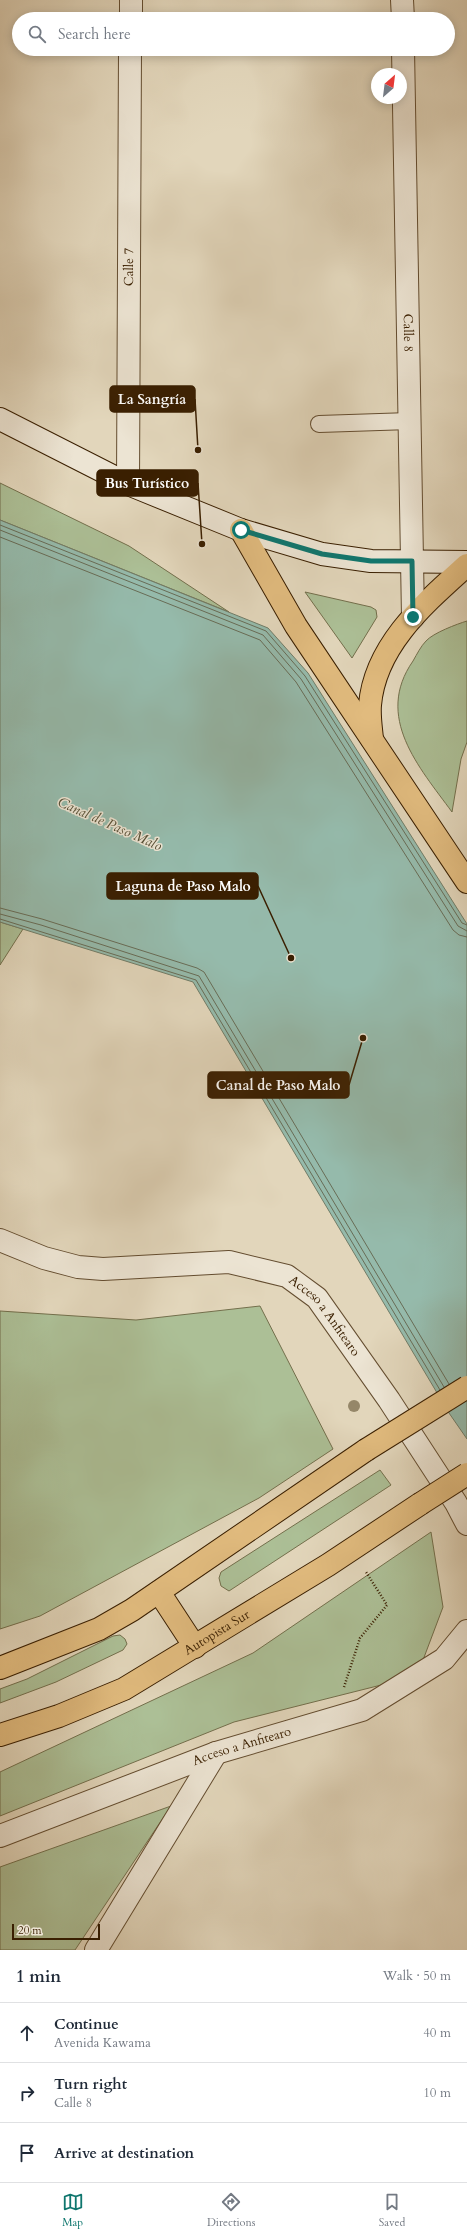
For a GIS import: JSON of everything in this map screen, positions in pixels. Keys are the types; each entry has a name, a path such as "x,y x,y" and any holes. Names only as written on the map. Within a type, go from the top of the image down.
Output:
{"highway":[{"path":"241,530 296,626 467,882"},
{"path":"372,739 370,705 375,681 384,658 399,634 413,617 436,593 467,565"},
{"path":"0,1668 100,1629 159,1592 366,1450 467,1387"},
{"name":"Autopista Sur","path":"0,1735 59,1716 124,1688 195,1647 352,1550 467,1474"},
{"path":"159,1592 195,1647"}],"street":[{"path":"130,12 131,0"},
{"path":"402,0 403,12"},
{"name":"Calle 7","path":"128,484 130,56"},
{"name":"Calle 8","path":"403,56 413,617"},
{"path":"0,419 128,484 241,530 322,554 371,561 467,562"},
{"name":"Acceso a Anfitearo","path":"0,1240 44,1258 78,1267 103,1268 229,1262 287,1276 316,1298 389,1400 456,1503 467,1524"},
{"name":"Acceso a Anfitearo","path":"0,1836 216,1753 362,1710 444,1659 467,1631"},
{"path":"96,1950 216,1753"}],"lane":[{"path":"319,424 410,421"}],"path":[{"path":"334,1718 360,1638 387,1605 352,1550"}],"shaded area":[{"path":"0,483 129,546 229,612 0,520"},
{"path":"305,592 371,607 376,610 377,617 352,658"},
{"path":"467,621 467,742 461,759 452,812 426,777 406,741 400,722 398,702 402,682 424,643 439,632"},
{"path":"0,922 23,929 0,965"},
{"path":"260,1306 333,1449 259,1498 40,1616 0,1629 0,1311 136,1320"},
{"path":"380,1470 391,1485 229,1591 221,1586 219,1578 221,1572"},
{"path":"431,1532 443,1607 417,1676 234,1722 0,1816 0,1772 253,1653"},
{"path":"120,1635 125,1639 127,1644 123,1650 56,1682 0,1703 0,1689 27,1679 113,1636"},
{"path":"171,1806 75,1950 0,1950 0,1867"}],"water":[{"path":"0,520 268,628 308,673 467,924 467,1439 449,1413 193,982 0,922"}],"place":[{"name":"La Sangría","path":"198,450"},
{"name":"Bus Turístico","path":"202,544"},
{"name":"Laguna de Paso Malo","path":"291,958"},
{"name":"Canal de Paso Malo","path":"363,1038"}],"route":[{"path":"241,530 322,554 371,561 412,561 413,617"}]}
